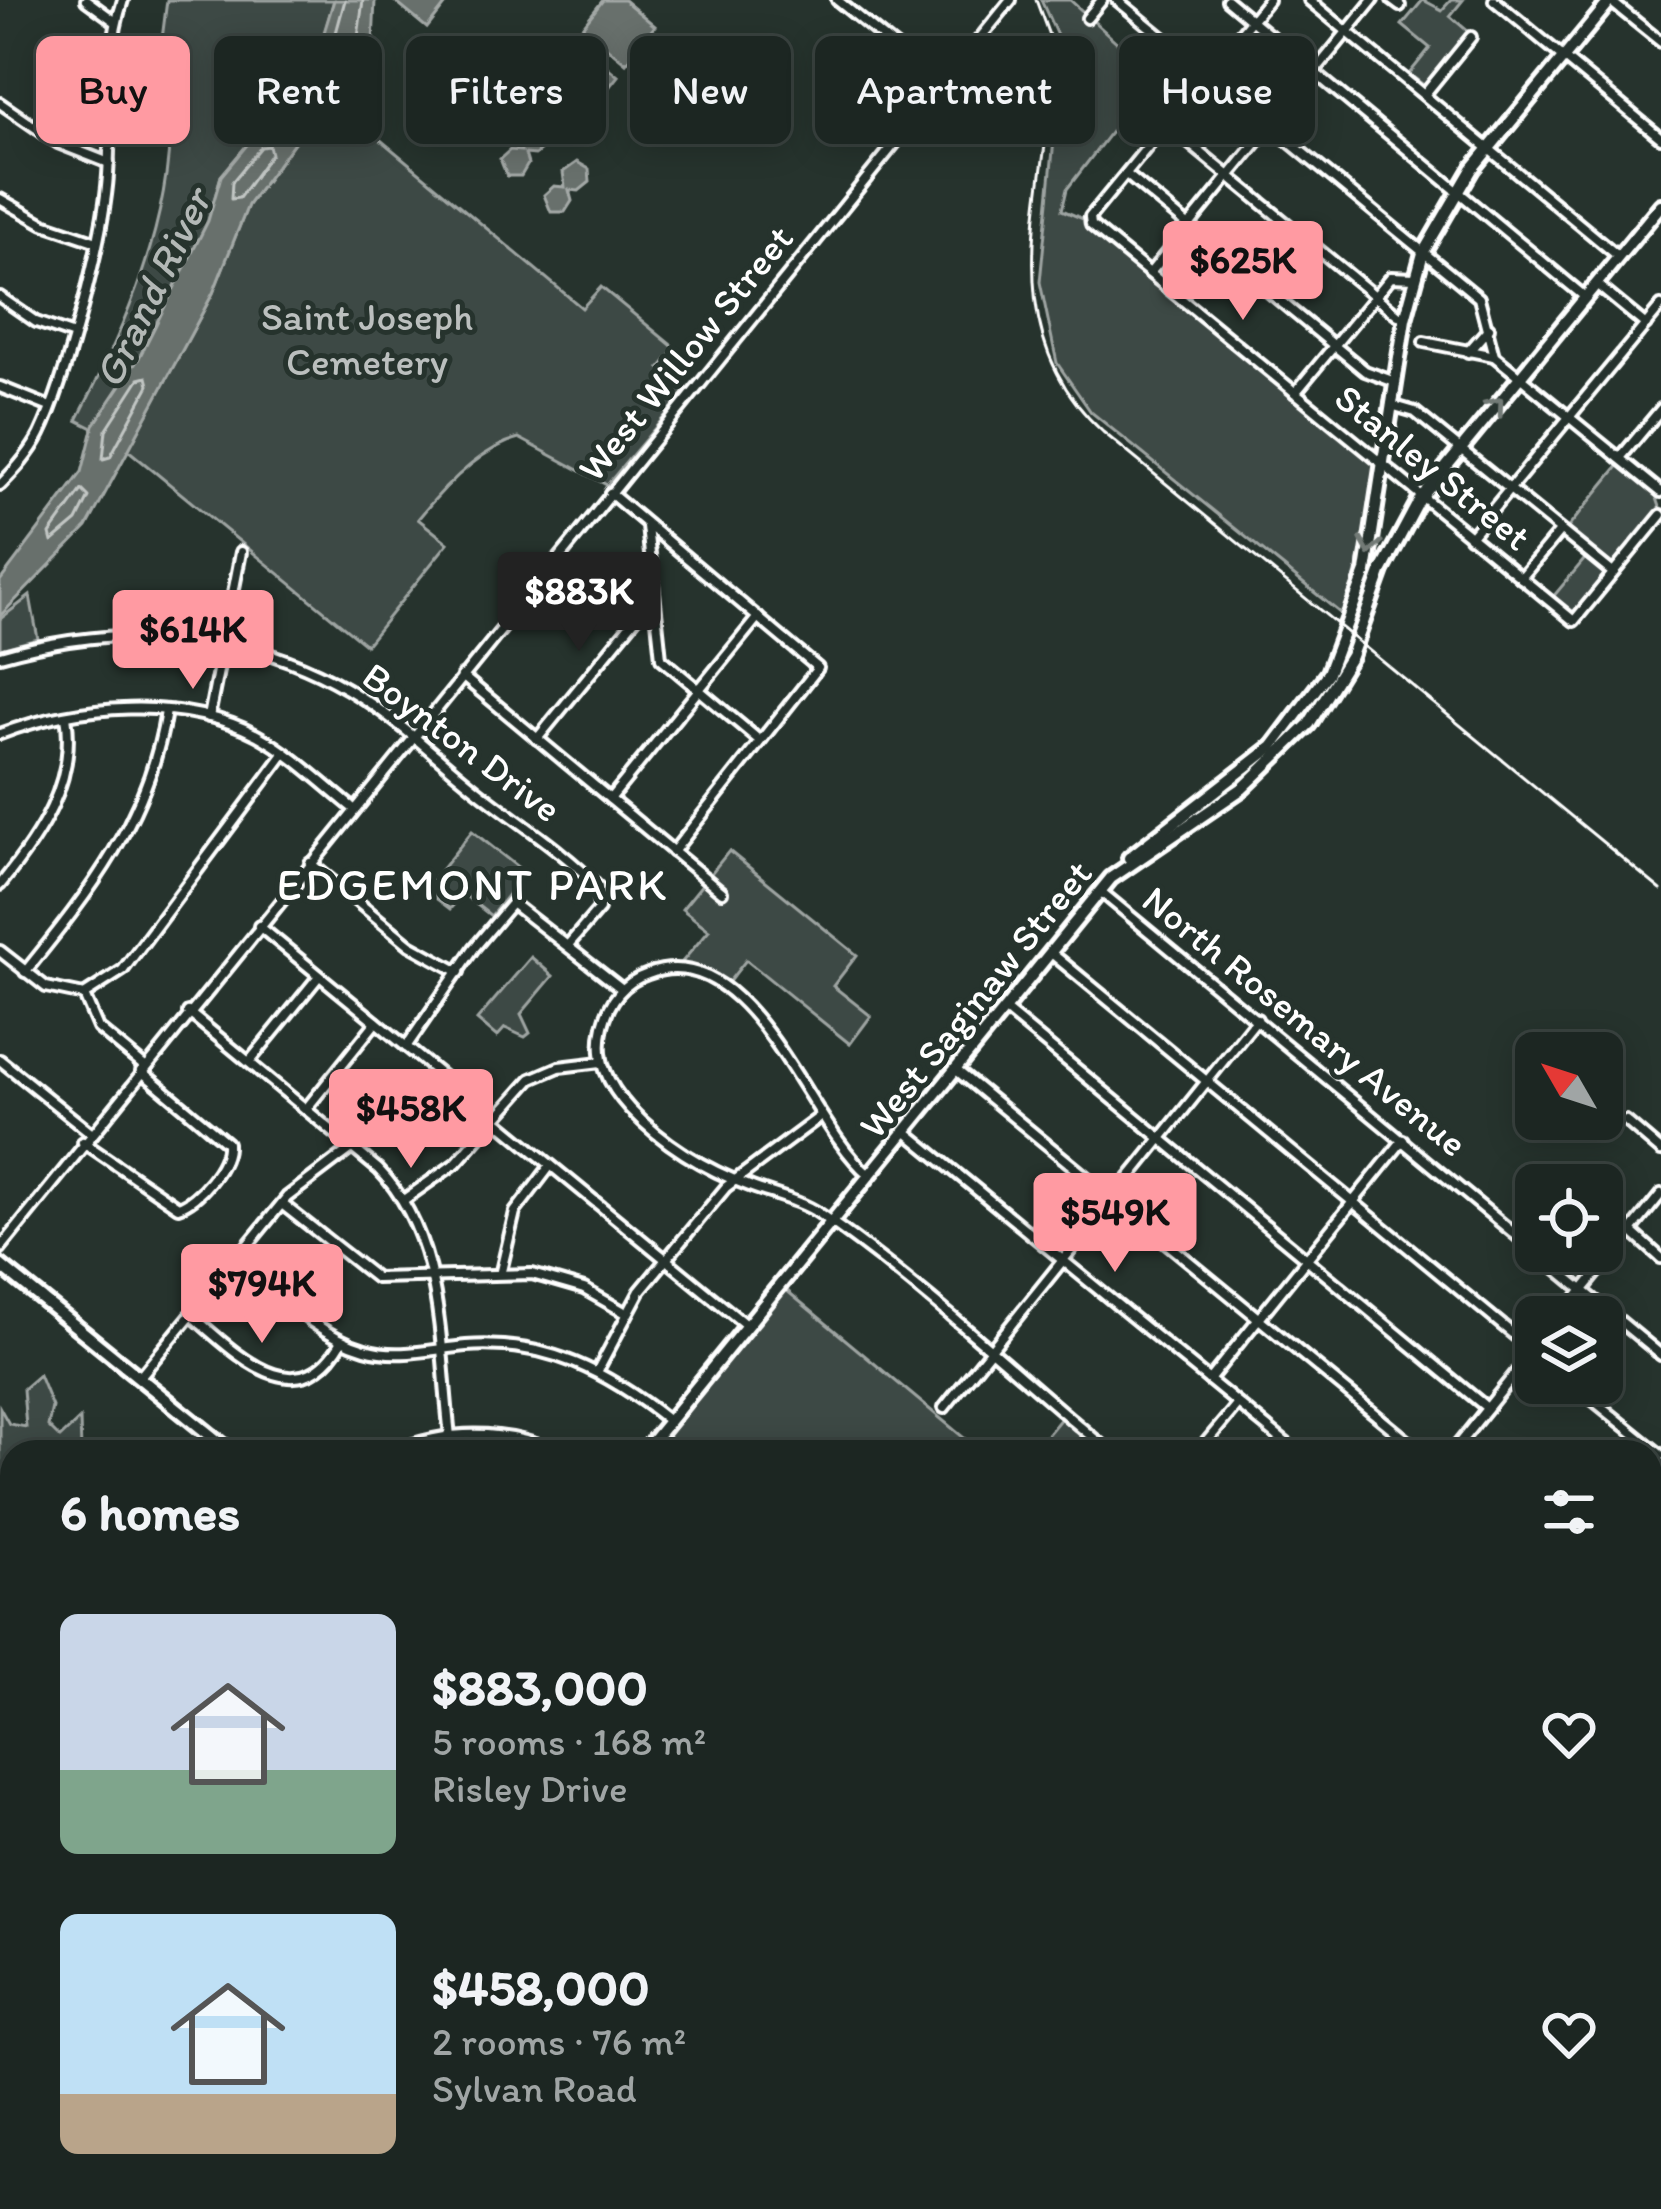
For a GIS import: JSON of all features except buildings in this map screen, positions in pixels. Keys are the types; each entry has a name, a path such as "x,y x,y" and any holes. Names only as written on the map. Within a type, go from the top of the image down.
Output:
{"main road":[{"path":"1123,866 1153,834 1253,764 1317,691 1359,599 1414,278 1423,253 1456,190 1610,0"},
{"name":"West Saginaw Street","path":"654,1440 1100,891 1123,866 1243,788 1309,724 1351,656 1390,551 1420,499 1661,206"},
{"path":"0,1264 216,1440"}],"street":[{"path":"86,0 116,22"},
{"path":"0,485 34,445 50,407 97,242 109,163 116,22 123,0"},
{"path":"837,0 881,36"},
{"name":"West Willow Street","path":"981,36 1011,0"},
{"path":"1087,18 1102,0"},
{"path":"1118,0 1162,36"},
{"path":"1227,0 1270,36"},
{"path":"1240,36 1268,0"},
{"path":"1309,0 1618,256"},
{"path":"1315,71 1373,0"},
{"path":"1494,0 1661,138"},
{"path":"1610,0 1661,42"},
{"path":"1424,94 1472,37"},
{"path":"1315,73 1586,297"},
{"path":"0,103 58,143 109,163"},
{"name":"West Willow Street","path":"0,1249 893,144"},
{"path":"1150,144 1126,174 1373,377 1395,382"},
{"path":"1190,144 1399,315"},
{"path":"1149,273 1255,144"},
{"path":"1292,144 1479,298 1494,356"},
{"name":"Stanley Street","path":"1126,174 1088,221 1420,499 1574,621 1613,573"},
{"path":"0,199 44,224 97,242"},
{"path":"1295,393 1395,274 1414,278"},
{"path":"1597,284 1646,325"},
{"path":"0,297 36,322 70,334"},
{"path":"1470,537 1661,306"},
{"path":"1466,352 1489,326"},
{"path":"1424,342 1494,356 1661,492"},
{"path":"0,387 50,407"},
{"path":"1391,405 1415,412 1613,573 1661,514"},
{"path":"1620,458 1661,409"},
{"path":"610,493 816,664 816,673 673,851"},
{"path":"647,525 661,658 760,741"},
{"path":"1521,578 1560,530"},
{"path":"209,717 241,552"},
{"path":"537,739 654,596"},
{"path":"610,800 758,617"},
{"name":"Boynton Drive","path":"0,656 115,636 223,642 309,669 363,698 598,887 599,909 568,945"},
{"path":"462,676 722,892"},
{"path":"25,972 86,897 130,826 154,764 166,712"},
{"path":"0,734 66,716 166,712 209,717 255,734 354,809"},
{"path":"0,885 50,816 65,762 66,716"},
{"path":"0,951 46,986 84,995 123,970 284,754"},
{"path":"310,863 410,944 459,972"},
{"name":"North Rosemary Avenue","path":"1100,891 1661,1355"},
{"path":"406,1047 512,903 622,989"},
{"path":"259,926 747,1326"},
{"path":"1050,952 1515,1334"},
{"path":"869,1175 821,1116 767,1033 714,979 675,968 647,974 622,989 605,1017 601,1061 615,1091 641,1119 688,1157 817,1212 1096,1440"},
{"path":"249,1063 319,976"},
{"path":"83,1142 121,1172 184,1207 224,1162 229,1148 98,1028 84,995"},
{"path":"1004,1010 1487,1408"},
{"path":"188,1012 352,1148 405,1199 421,1233 430,1278 450,1436"},
{"path":"944,1408 1257,1019"},
{"path":"306,1109 376,1022"},
{"path":"0,1060 91,1133"},
{"path":"405,1199 456,1163 531,1079 559,1067 601,1061"},
{"path":"955,1069 1406,1440"},
{"path":"139,1378 282,1204 406,1107 438,1074"},
{"path":"598,1370 626,1313 734,1180 821,1116"},
{"path":"1626,1121 1661,1151"},
{"path":"905,1131 1282,1440"},
{"path":"1209,1380 1403,1140"},
{"path":"501,1271 515,1212 550,1166"},
{"path":"1577,1296 1661,1194"},
{"path":"282,1204 376,1278 501,1271 568,1283 626,1313"},
{"path":"1631,1231 1661,1258"},
{"path":"237,1259 343,1341 386,1353 516,1347 598,1370 669,1421"},
{"path":"191,1315 251,1365 276,1377 317,1369 343,1341"},
{"path":"1462,1440 1515,1375"},
{"path":"1208,1440 1238,1404"},
{"path":"1600,1404 1647,1440"},
{"path":"436,1440 450,1436 518,1440"}],"green space":[{"path":"167,0 334,0 323,36 214,36 214,144 248,144 221,176 208,221 139,358 93,428 77,420 142,275 162,198 169,144 190,144 190,36 162,36"},
{"path":"1041,0 1070,0 1119,44 1119,121 1067,189 1062,210 1088,221 1382,465 1345,617 1091,412 1057,363 1040,282 1054,144 1095,144 1095,36 1057,36"},
{"path":"1423,0 1442,10 1451,0 1463,0 1450,16 1470,33 1426,87 1409,74 1430,48 1402,25"},
{"name":"Saint Joseph Cemetery","path":"382,141 582,308 601,287 676,349 660,368 687,390 607,485 519,438 476,460 418,519 448,543 366,645 128,450 213,293 248,205 293,144"},
{"path":"1620,464 1656,495 1660,507 1612,566 1566,530"},
{"path":"1588,555 1608,572 1572,615 1552,598"},
{"path":"30,596 38,639 0,649 0,619"},
{"path":"472,831 525,873 491,916 463,894 450,909 425,890"},
{"path":"729,851 857,955 833,986 871,1016 850,1044 746,960 727,984 682,962 709,930 682,909"},
{"path":"531,957 553,976 521,1014 530,1033 525,1037 505,1028 497,1037 477,1020"},
{"path":"786,1290 967,1440 664,1440"},
{"path":"39,1375 52,1407 48,1426 60,1438 80,1419 81,1440 0,1440 0,1408 9,1424 26,1427 23,1389"},
{"path":"1062,1417 1090,1440 1043,1440"}],"water":[{"name":"Grand River","path":"334,0 375,0 373,36 323,36"},
{"path":"393,0 441,0 446,4 427,28"},
{"path":"603,0 624,0 655,26 647,36 630,36 626,63 606,47 606,36 593,36 582,27"},
{"path":"606,66 618,76 606,91"},
{"name":"Grand River","path":"248,144 293,144 248,205 213,293 87,527 0,616 0,581 82,472 94,425 139,358 208,221 221,176"},
{"path":"520,144 546,144 535,155 525,154 528,164 521,176 507,176 500,159 510,150 521,151"},
{"path":"577,162 589,169 590,182 579,191 569,190 572,201 565,212 551,212 544,195 554,186 565,187 563,172"}],"railway":[{"path":"1036,0 1050,38 1054,75 1033,264 1048,353 1069,394 1103,432 1661,890"}],"district":[{"name":"EDGEMONT PARK","path":"473,884"}]}
